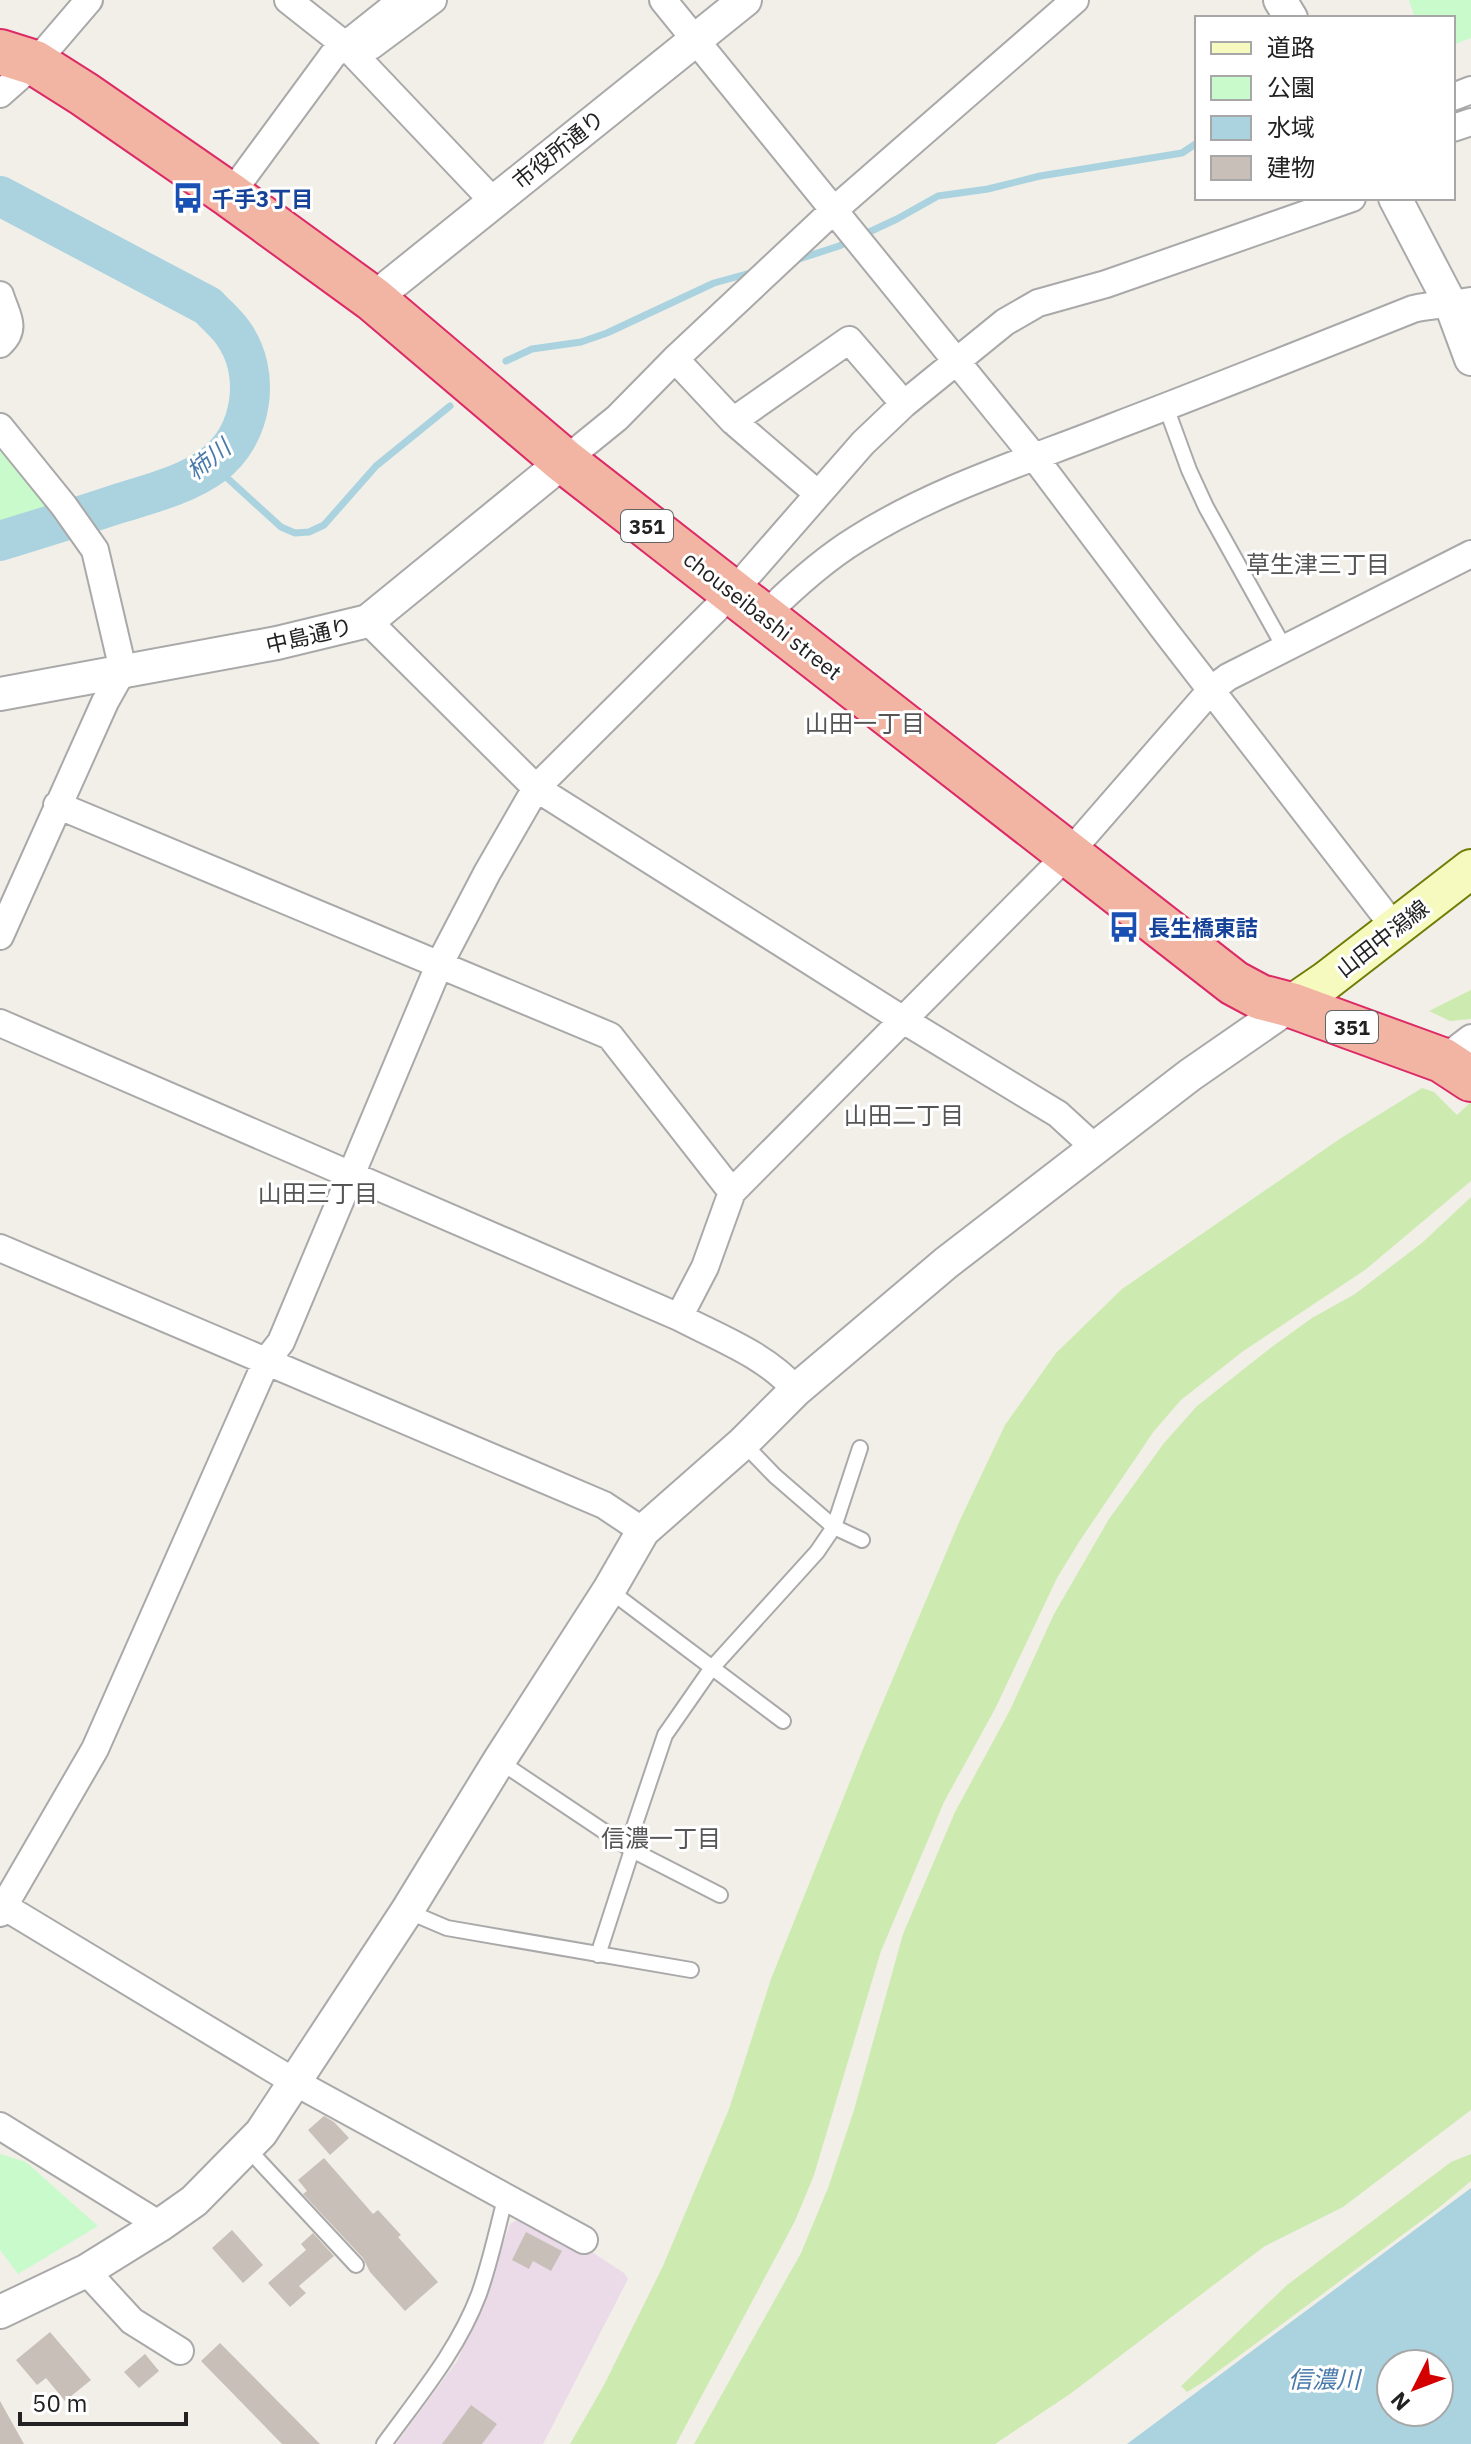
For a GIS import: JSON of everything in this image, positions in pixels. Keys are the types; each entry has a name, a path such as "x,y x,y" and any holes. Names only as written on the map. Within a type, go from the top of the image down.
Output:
{"highway":[{"name":"chouseibashi street","path":"18,57 230,195 373,299 564,461 1070,852 1234,983 1260,997 1461,1059"}],"main road":[{"name":"山田中潟線","path":"1291,1005 1471,869"}],"street":[{"path":"0,94 18,57 89,0"},
{"path":"288,0 350,51 493,201"},
{"path":"350,51 402,0"},
{"path":"230,195 333,55 350,51 433,0"},
{"path":"663,0 957,359 1395,928"},
{"name":"市役所通り","path":"373,299 745,0"},
{"path":"564,461 617,418 675,359 834,210 1075,0"},
{"path":"584,2240 293,2081 1,1908 95,1749 267,1360 281,1342 440,963 536,788 748,604 818,494 863,443 904,404 1005,322 1038,303 1106,284 1346,200"},
{"path":"1396,200 1461,303 1471,359"},
{"path":"0,295 11,326 9,336 0,344"},
{"path":"748,604 789,592 857,539 918,507 1009,466 1413,309 1436,303 1461,303"},
{"path":"733,421 849,340 904,404"},
{"path":"675,359 733,421 818,494"},
{"path":"0,427 95,550 123,670 57,805 0,936"},
{"name":"中島通り","path":"0,694 277,643 368,621 564,461"},
{"path":"679,1317 705,1267 732,1192 1070,852 1211,690 1228,677 1471,554"},
{"path":"368,621 536,788 1058,1114 1094,1147"},
{"path":"57,805 610,1036 732,1192"},
{"path":"4,2303 86,2271 160,2225 194,2201 248,2149 407,1911 643,1531 743,1443 796,1390 946,1263 1190,1075 1291,1005"},
{"path":"0,1023 679,1317 763,1361 796,1390"},
{"path":"0,1248 604,1505 643,1531"},
{"path":"0,2126 160,2225"},
{"path":"86,2271 132,2321 180,2351"}],"lane":[{"path":"1166,407 1206,507 1285,649"},
{"path":"743,1443 775,1476 834,1527 862,1540"},
{"path":"598,1955 632,1850 632,1833 665,1735 711,1669 817,1552 834,1527 860,1448"},
{"path":"609,1590 783,1721"},
{"path":"499,1761 632,1850 720,1895"},
{"path":"407,1911 447,1928 691,1970"},
{"path":"248,2149 356,2265"},
{"path":"384,2444 447,2359 465,2327 480,2293 505,2199"}],"shaded area":[{"path":"517,2220 582,2255 592,2252 624,2273 628,2279 543,2444 396,2444 457,2361 483,2303 510,2224"}],"green space":[{"path":"1409,0 1471,0 1471,38 1455,44 1455,16 1414,16"},
{"path":"0,445 56,511 0,530"},
{"path":"1471,990 1471,1019 1450,1021 1429,1011"},
{"path":"1422,1088 1434,1092 1457,1115 1471,1102 1471,1181 1365,1270 1242,1352 1181,1400 1154,1431 1057,1578 995,1709 944,1802 881,1951 814,2175 795,2221 676,2444 570,2444 604,2385 663,2266 729,2109 771,1979 863,1749 960,1520 1005,1425 1056,1353 1122,1289 1341,1138"},
{"path":"1471,1197 1471,2110 1343,2207 1265,2246 1070,2394 995,2444 694,2444 801,2253 828,2188 854,2110 903,1934 955,1812 1010,1710 1054,1614 1109,1519 1164,1443 1197,1406 1312,1318 1355,1294 1423,1242"},
{"path":"0,2154 26,2162 98,2226 18,2274 0,2250"},
{"path":"1471,2154 1471,2181 1436,2210 1205,2381 1187,2392 1181,2386 1287,2285 1451,2162"}],"water":[{"name":"信濃川","path":"1471,2188 1471,2444 1127,2444"}],"building":[{"path":"324,2116 349,2138 330,2155 308,2130"},
{"path":"324,2158 373,2214 378,2210 401,2235 398,2237 438,2282 405,2311 370,2272 363,2258 303,2194 307,2191 298,2180"},
{"path":"232,2230 263,2265 243,2283 212,2248"},
{"path":"526,2232 562,2251 551,2271 533,2261 529,2269 512,2260"},
{"path":"313,2233 334,2256 299,2286 306,2293 290,2307 268,2283 306,2250 301,2244"},
{"path":"50,2332 91,2380 65,2401 46,2378 37,2385 16,2360"},
{"path":"220,2343 320,2444 282,2444 201,2361"},
{"path":"145,2354 159,2371 139,2388 124,2372"},
{"path":"0,2401 24,2444 0,2444"},
{"path":"471,2405 497,2424 482,2444 442,2444"}],"waterway":[{"path":"796,260 839,246 938,196 1182,153 1195,144"},
{"name":"柿川","path":"0,196 208,306 230,329 242,349 250,384 245,421 237,437 227,452 202,472 154,493 0,541"},
{"path":"506,361 532,349 581,342 607,333 714,283 754,272"},
{"path":"213,465 281,527 295,533 309,532 324,525 376,466 450,406"}],"place":[{"name":"千手3丁目","path":"188,198"},
{"name":"長生橋東詰","path":"1124,927"}],"district":[{"name":"草生津三丁目","path":"1318,564"},
{"name":"山田一丁目","path":"865,723"},
{"name":"山田二丁目","path":"904,1115"},
{"name":"山田三丁目","path":"318,1193"},
{"name":"信濃一丁目","path":"661,1838"}]}
